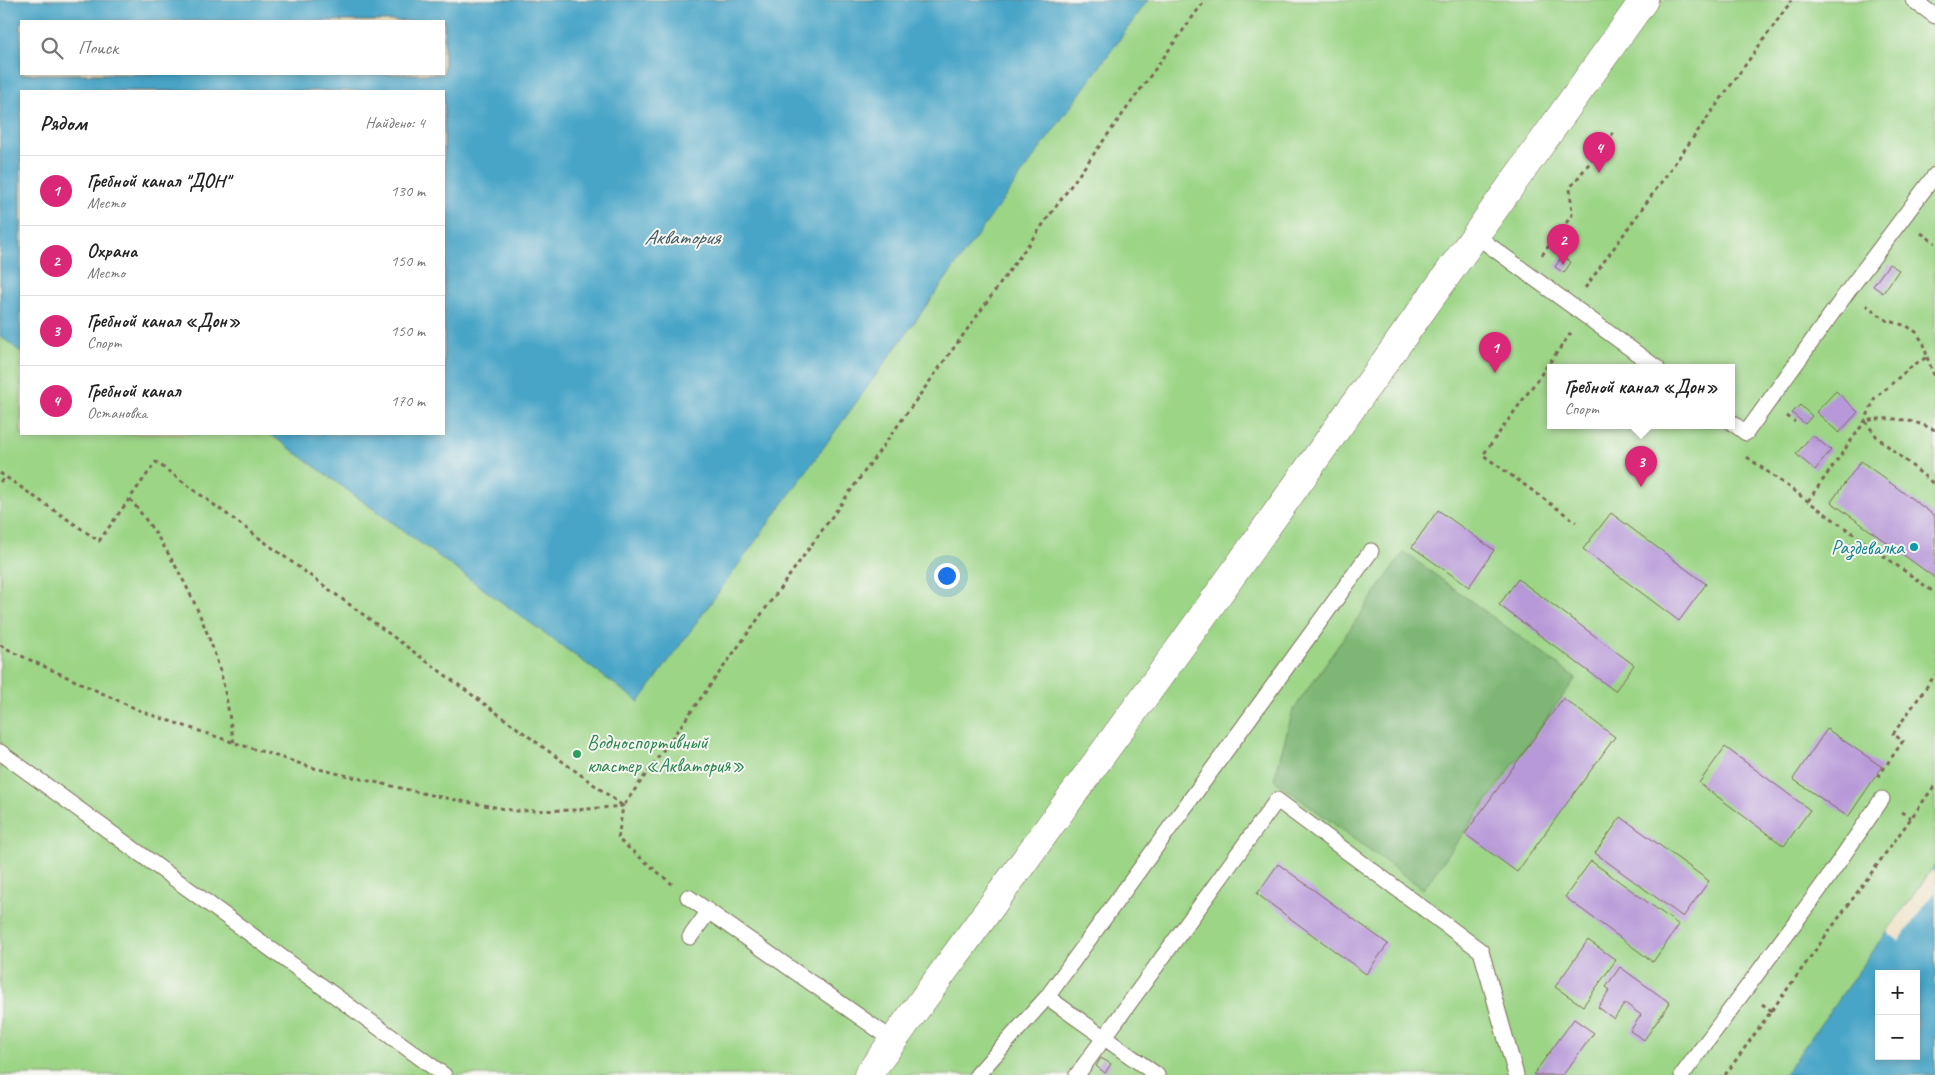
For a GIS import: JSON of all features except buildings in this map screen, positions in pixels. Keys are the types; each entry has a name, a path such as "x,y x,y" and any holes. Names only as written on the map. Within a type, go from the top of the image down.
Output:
{"street":[{"path":"868,1075 1170,661 1644,0"}],"lane":[{"path":"1913,0 1935,16"},
{"path":"1735,425 1746,433 1848,291 1935,175"},
{"path":"1475,235 1652,364"},
{"path":"977,1075 1047,997 1371,551"},
{"path":"0,752 444,1075"},
{"path":"1682,1075 1822,886 1882,799"},
{"path":"1078,1075 1277,800 1482,951 1516,1075"},
{"path":"688,897 893,1040"},
{"path":"690,938 708,911"},
{"path":"1047,997 1157,1075"}],"path":[{"path":"688,897 618,840 623,806 1205,0"},
{"path":"1572,306 1792,0"},
{"path":"1528,274 1572,215 1570,188 1613,133"},
{"path":"1862,302 1886,320 1907,326 1916,332 1924,344 1935,378"},
{"path":"1548,364 1572,331"},
{"path":"1808,501 1864,421 1875,398 1912,366 1927,357"},
{"path":"1547,366 1483,455 1576,522"},
{"path":"1864,421 1881,417 1898,418 1935,430"},
{"path":"1864,421 1877,437 1935,485"},
{"path":"1744,455 1935,593"},
{"path":"0,473 99,541 156,462 623,806"},
{"path":"0,482 4,476"},
{"path":"129,499 167,550 208,634 219,666 234,743"},
{"path":"0,645 143,712 314,768 435,796 516,811 576,810 623,806"},
{"path":"1911,818 1882,799 1877,779 1903,741 1893,734 1935,675"},
{"path":"1725,1075 1935,785"}],"green space":[{"name":"Водноспортивный кластер «Акватория»","path":"0,0 1935,0 1935,1075 0,1075"},
{"path":"1404,552 1576,678 1423,889 1274,780 1293,710"}],"water":[{"name":"Акватория","path":"0,0 1148,0 639,702 271,435 445,435 445,90 20,90 20,351 0,336"},
{"path":"1935,865 1935,1075 1784,1075"}],"pier":[{"path":"1932,870 1935,873 1935,891 1899,941 1887,932"}],"place":[{"name":"Гребной канал","path":"1599,173"},
{"name":"Охрана","path":"1563,265"},
{"name":"Гребной канал \"ДОН\"","path":"1495,373"},
{"name":"Гребной канал «Дон»","path":"1641,487"},
{"name":"Раздевалка","path":"1914,547"},
{"name":"Водноспортивный кластер «Акватория»","path":"577,754"}]}
